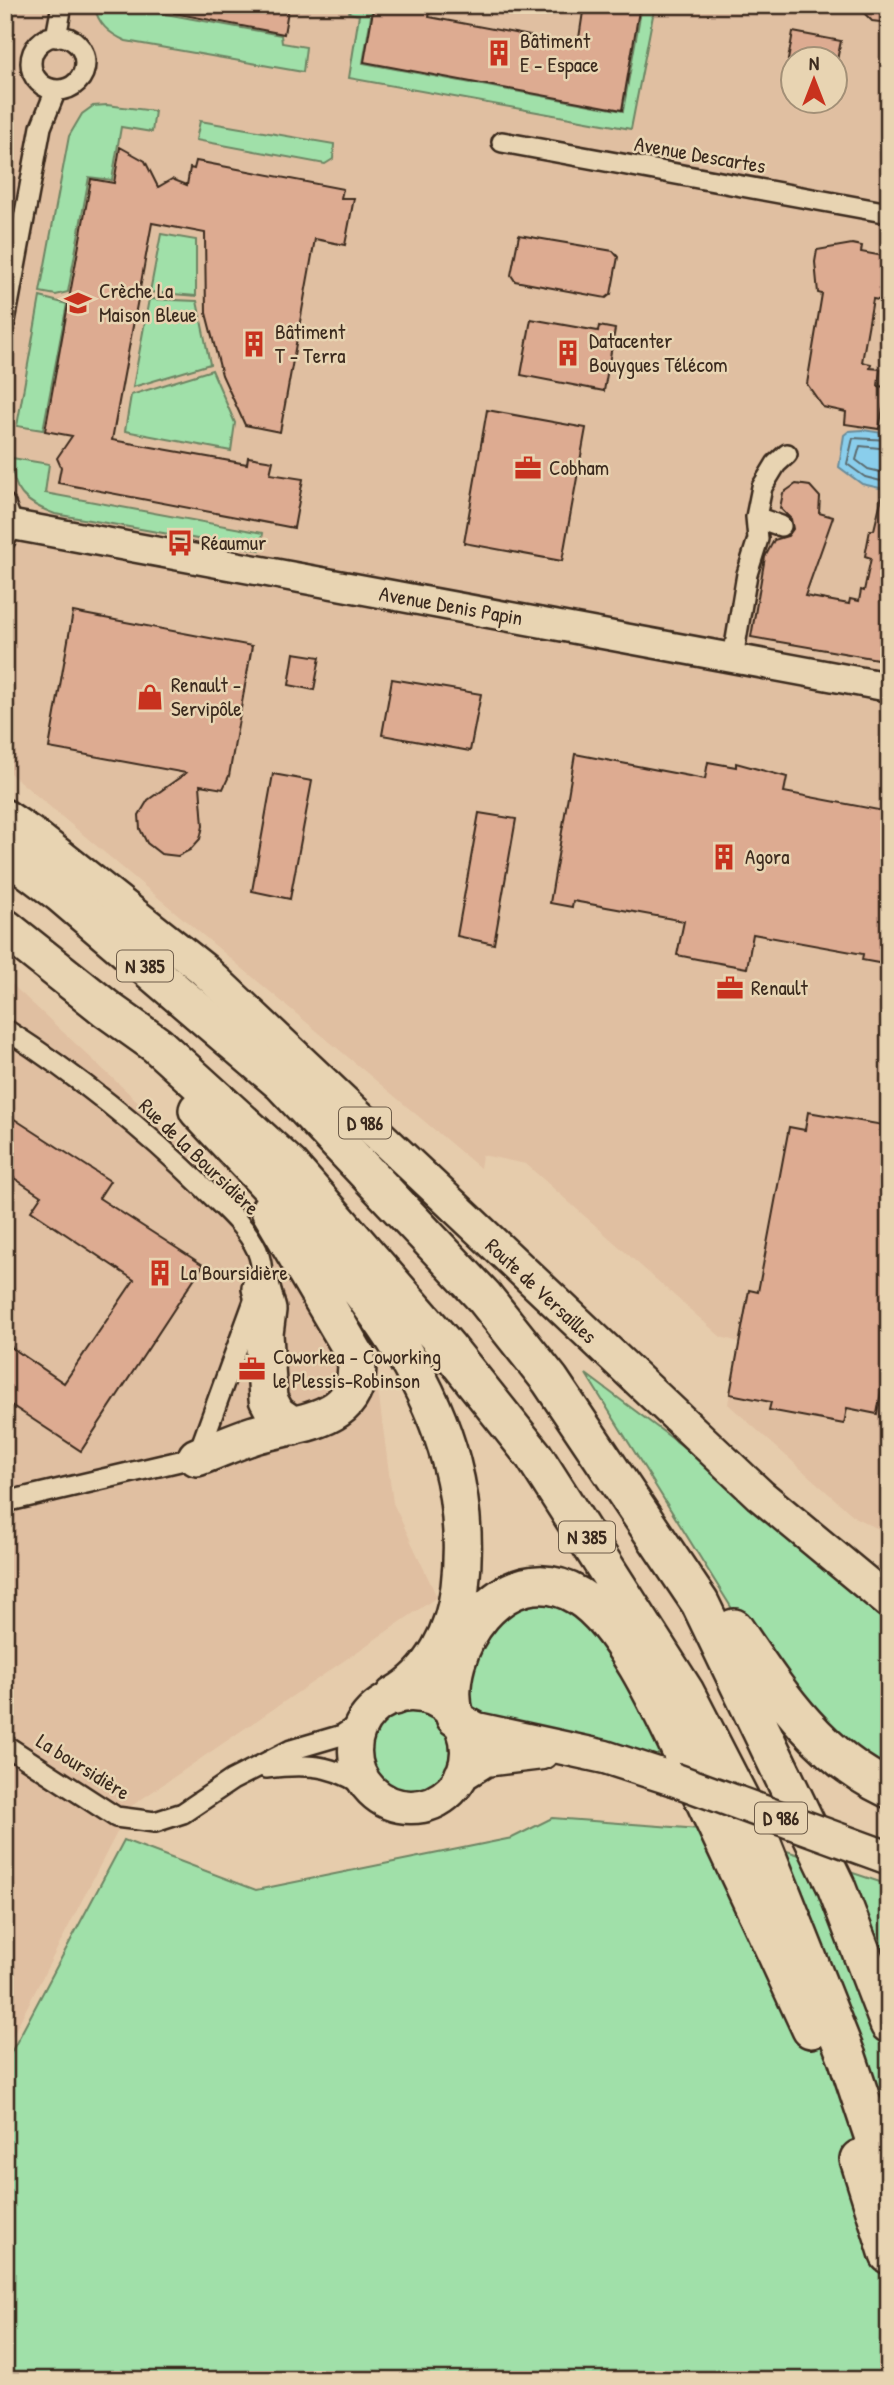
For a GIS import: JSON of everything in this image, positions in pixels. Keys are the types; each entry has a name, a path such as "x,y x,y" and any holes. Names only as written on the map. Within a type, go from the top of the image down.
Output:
{"highway":[{"name":"N 385","path":"5,852 61,894 282,1083 484,1297 550,1380 699,1602 836,1886 889,2024"},
{"name":"N 385","path":"5,928 108,1010 136,1028 201,1082 290,1166 447,1347 534,1456 685,1692 759,1836 847,2056 889,2183"},
{"path":"108,1010 111,1028 183,1093 296,1211 390,1331 428,1397 452,1462 460,1500 463,1549 455,1615 437,1653 417,1681 394,1696"},
{"path":"197,1457 255,1435 316,1422 330,1415 346,1399 359,1373 356,1356 239,1154"},
{"path":"261,1288 267,1310 264,1334 268,1399 276,1414 293,1426"},
{"path":"455,1717 451,1693 454,1669 475,1624 499,1597 514,1590 548,1586 577,1595 602,1617 639,1672 662,1714 767,1931 820,2050 875,2204 889,2255"},
{"path":"699,1602 721,1609 771,1683 824,1746 849,1766 889,1789"}],"main road":[{"name":"Avenue Denis Papin","path":"8,523 889,687"},
{"name":"Route de Versailles","path":"5,816 203,969 760,1495 889,1602"},
{"path":"394,1696 426,1697 441,1704 455,1717 467,1745 467,1760 461,1775 444,1797 432,1804 402,1806 388,1802 376,1794 363,1780 355,1756 357,1734 363,1721 381,1702 394,1696"},
{"name":"D 986","path":"455,1717 477,1729 617,1760 889,1857"},
{"name":"D 986","path":"461,1775 485,1760 503,1756 578,1752"}],"street":[{"path":"56,37 62,5"},
{"path":"56,37 72,41 85,61 77,82 56,90 41,84 31,62 42,42 56,37"},
{"path":"5,321 41,127 56,90"},
{"name":"Avenue Descartes","path":"502,142 889,213"},
{"path":"735,646 747,574 758,539 757,517 762,487 776,464 787,454"},
{"path":"757,517 781,526"},
{"name":"Rue de la Boursidière","path":"5,1029 58,1064 146,1133 238,1222 256,1248 261,1261 261,1288 197,1457"},
{"path":"5,1502 197,1457"},
{"name":"La boursidière","path":"5,1745 116,1817 155,1822 169,1818 251,1770 292,1750 342,1735 363,1721"},
{"name":"La boursidière","path":"251,1770 294,1765 315,1766 354,1778 376,1794"}],"shaded area":[{"path":"5,5 889,5 889,1534 856,1518 728,1404 739,1342 721,1337 526,1164 482,1155 480,1168 5,769"},
{"path":"5,978 280,1234 372,1345 393,1503 437,1597 130,1807 5,2050"}],"green space":[{"path":"94,5 150,5 149,11 281,35 282,43 306,47 303,72 126,41 105,27 98,18"},
{"path":"351,5 373,5 363,63 623,111 642,5 655,5 631,129 349,78 359,15 349,13"},
{"path":"107,105 155,111 152,132 121,127 112,180 89,177 68,292 56,295 40,292 69,136 82,114 93,106"},
{"path":"200,121 334,144 333,159 325,164 196,140"},
{"path":"161,234 196,240 196,296 150,292"},
{"path":"40,297 67,304 43,430 17,426"},
{"path":"149,299 197,301 210,364 133,387"},
{"path":"212,370 235,423 231,451 125,431 131,395"},
{"path":"12,458 49,464 45,493 263,533 260,550 55,514 35,505 22,494 14,479"},
{"path":"586,1374 681,1445 889,1621 889,1771 847,1748 741,1623"},
{"path":"539,1602 568,1609 593,1627 611,1652 662,1741 656,1761 470,1712 465,1678 489,1633 519,1606"},
{"path":"410,1710 426,1713 439,1722 448,1735 451,1751 448,1767 439,1780 426,1789 410,1792 394,1789 381,1780 372,1767 369,1751 372,1735 381,1722 394,1713"},
{"path":"552,1818 727,1831 889,1885 889,2380 5,2380 5,2064 124,1840 256,1890 512,1838"}],"water":[{"path":"849,431 889,434 889,490 862,484 839,467 844,435"}],"building":[{"path":"174,5 289,5 284,34 174,13"},
{"name":"Bâtiment E - Espace","path":"374,5 431,5 429,17 578,45 584,5 640,5 622,110 364,62"},
{"path":"856,5 889,5 889,16 880,22 872,21"},
{"path":"793,32 841,41 840,46 790,46"},
{"name":"Bâtiment T - Terra","path":"120,147 145,161 158,187 172,179 187,185 190,168 194,169 196,161 343,189 341,198 354,198 345,245 315,239 280,432 245,425 222,375 206,313 205,233 152,223 112,440 247,464 248,457 273,461 270,474 303,479 294,528 58,483 61,467 57,458 72,436 45,431 91,179 114,183"},
{"name":"Datacenter Bouygues Télécom","path":"519,235 613,251 618,257 611,294 606,298 515,281 511,275"},
{"path":"852,244 862,246 861,252 889,257 889,302 873,299 862,362 871,364 870,368 880,369 878,386 887,387 879,429 845,424 846,412 823,407 807,384 822,294 818,293 815,262 817,250"},
{"name":"Datacenter Bouygues Télécom","path":"531,319 598,331 599,326 615,329 604,391 521,375"},
{"path":"487,410 586,428 562,561 464,543"},
{"path":"796,484 810,486 820,497 819,513 833,517 805,596 849,604 850,599 859,601 861,590 864,591 871,558 865,556 870,530 874,530 882,496 889,497 889,661 751,637 765,557 774,540 788,536 793,529 791,519 780,508 783,493"},
{"name":"Renault - Servipôle","path":"73,612 252,646 229,776 223,789 200,785 203,826 200,839 190,850 178,856 161,854 147,843 140,829 139,815 148,800 186,773 49,748"},
{"path":"294,653 320,657 314,690 289,685"},
{"path":"392,679 481,694 470,751 382,735"},
{"name":"Agora","path":"575,754 705,779 708,762 736,767 736,763 787,777 784,792 889,812 889,940 884,964 862,960 863,954 753,934 747,968 697,959 677,955 684,921 573,901 572,907 550,903"},
{"path":"273,774 312,781 290,899 252,891"},
{"path":"479,813 516,819 494,944 457,936"},
{"path":"808,1112 889,1126 889,1348 877,1414 847,1408 844,1424 769,1410 771,1402 730,1394 749,1290 758,1292 789,1127 805,1130"},
{"name":"La Boursidière","path":"5,1113 110,1181 99,1198 203,1265 81,1451 5,1401 5,1343 64,1383 134,1280 31,1211 41,1196 5,1172"}],"place":[{"name":"Bâtiment E - Espace","path":"499,53"},
{"name":"Crèche La Maison Bleue","path":"78,303"},
{"name":"Bâtiment T - Terra","path":"254,344"},
{"name":"Datacenter Bouygues Télécom","path":"568,353"},
{"name":"Cobham","path":"528,468"},
{"name":"Réaumur","path":"180,543"},
{"name":"Renault - Servipôle","path":"150,697"},
{"name":"Agora","path":"724,857"},
{"name":"Renault","path":"730,988"},
{"name":"La Boursidière","path":"160,1273"},
{"name":"Coworkea - Coworking le Plessis-Robinson","path":"252,1369"}]}
